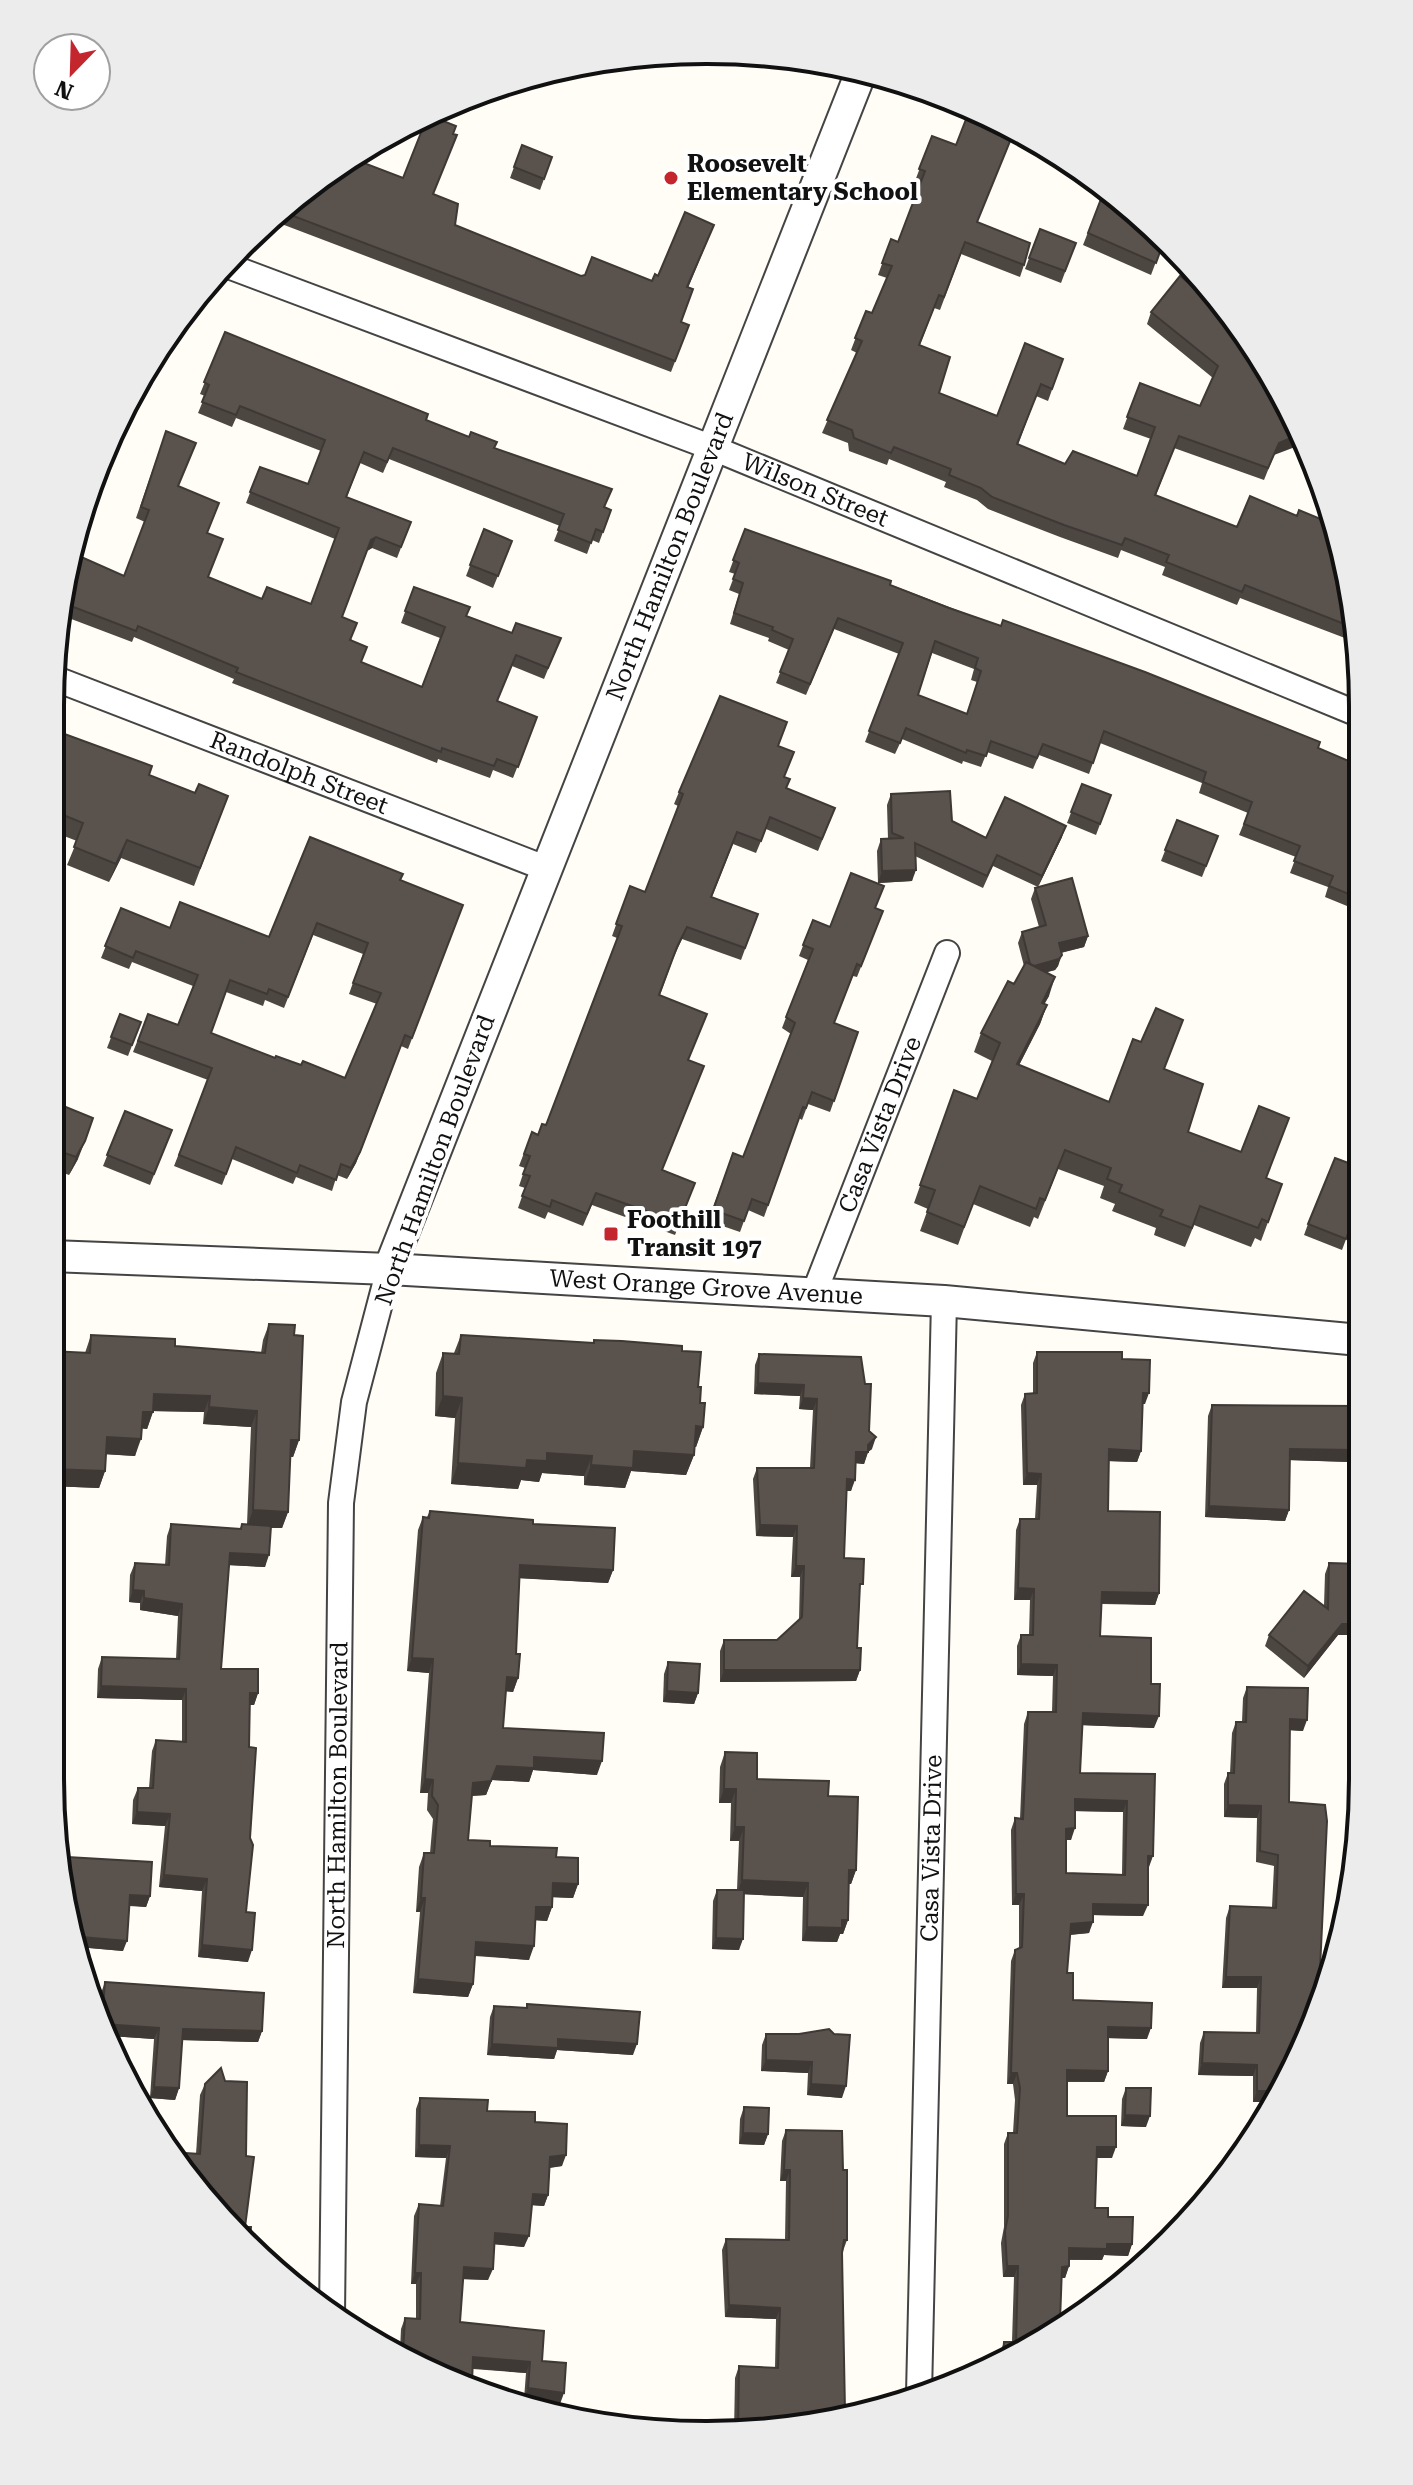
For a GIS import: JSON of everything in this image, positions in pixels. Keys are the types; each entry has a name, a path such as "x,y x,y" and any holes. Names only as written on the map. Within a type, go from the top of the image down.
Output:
{"street":[{"name":"North Hamilton Boulevard","path":"332,2300 341,1503 354,1402 389,1269 857,82"},
{"name":"Wilson Street","path":"236,269 713,448 1349,710"},
{"name":"Randolph Street","path":"65,682 545,868"},
{"name":"Casa Vista Drive","path":"813,1296 947,953"},
{"name":"West Orange Grove Avenue","path":"64,1256 389,1269 813,1296 944,1301 1349,1339"},
{"name":"Casa Vista Drive","path":"919,2385 944,1301"}],"building":[{"path":"966,119 1010,140 977,222 1030,243 1024,265 965,242 944,297 939,295 919,345 950,357 939,393 997,416 1025,343 1063,359 1052,389 1041,384 1017,444 1065,464 1073,451 1137,476 1155,427 1127,417 1140,383 1200,406 1218,366 1151,312 1180,276 1193,286 1241,350 1290,438 1279,443 1268,468 1179,436 1155,495 1237,527 1250,496 1297,516 1299,510 1321,519 1337,581 1344,624 1245,585 1242,592 1166,562 1169,555 1125,538 1122,545 992,497 981,488 949,475 951,469 894,447 891,453 854,438 852,430 827,420 862,341 855,338 866,311 872,313 892,266 882,263 891,239 898,242 925,171 919,169 932,136 956,145"},
{"path":"443,121 456,126 453,134 457,135 433,194 458,204 455,225 581,276 585,275 592,257 652,281 655,274 658,276 685,212 714,225 687,287 693,289 681,322 689,325 675,361 292,216 364,163 403,178 422,130"},
{"path":"522,145 552,157 544,179 514,167"},
{"path":"1101,199 1160,251 1156,263 1088,233"},
{"path":"1040,229 1076,243 1065,271 1029,258"},
{"path":"225,332 428,414 426,420 469,437 471,432 497,442 494,448 612,489 604,507 611,510 603,532 596,529 591,543 558,530 564,514 393,448 387,462 364,452 346,497 411,522 401,547 376,537 371,540 342,617 357,623 350,640 367,647 361,662 422,687 445,627 405,611 414,587 470,607 466,616 512,633 516,623 561,638 548,668 516,655 497,701 537,717 518,767 497,759 494,766 442,748 441,752 236,672 238,668 138,626 136,631 72,606 82,557 124,576 149,510 141,507 166,431 196,443 178,486 219,503 207,533 223,539 208,577 262,599 267,587 311,604 339,528 250,492 260,467 308,484 325,440 240,406 236,415 202,402 209,385 204,382"},
{"path":"484,529 512,541 498,576 470,565"},
{"path":"745,529 891,581 890,585 949,608 1001,626 1003,620 1145,672 1320,742 1318,748 1349,761 1349,894 1329,886 1333,876 1294,861 1300,846 1244,824 1252,802 1203,782 1206,772 1104,731 1093,763 1043,744 1037,758 991,741 986,756 967,750 966,753 906,728 900,743 869,731 903,643 838,618 810,684 780,672 793,639 772,630 773,627 734,613 743,583 733,579 739,563 733,560","holes":["935,641 978,658 975,668 981,671 967,714 918,695"]},
{"path":"720,696 787,722 778,746 794,752 784,777 790,779 786,788 835,808 822,839 770,817 761,841 737,832 711,897 758,914 745,948 687,927 677,947 659,995 707,1014 688,1060 704,1066 662,1170 695,1183 679,1223 596,1193 587,1214 552,1200 550,1207 522,1196 530,1176 523,1174 530,1156 524,1154 532,1132 538,1135 542,1124 546,1125 622,926 616,924 630,886 645,892 683,794 679,792"},
{"path":"64,734 152,766 149,775 195,793 199,784 228,796 200,868 127,840 116,864 74,847 83,823 64,815"},
{"path":"1082,784 1111,795 1100,824 1071,812"},
{"path":"950,791 952,821 986,838 1005,797 1066,826 1042,876 997,855 987,876 915,843 916,870 882,871 881,839 904,838 892,833 891,794"},
{"path":"1177,820 1218,836 1206,866 1165,850"},
{"path":"310,837 403,874 400,880 463,905 412,1038 405,1035 360,1152 351,1168 341,1164 336,1180 300,1165 297,1173 236,1147 226,1174 179,1155 212,1068 138,1041 148,1014 178,1025 198,975 136,951 133,958 105,946 121,908 170,928 180,902 269,937","holes":["317,923 368,943 353,983 381,993 345,1078 303,1061 301,1065 275,1058 211,1033 230,980 267,994 269,989 288,997"]},
{"path":"851,873 884,886 875,908 883,911 861,966 857,964 834,1023 858,1032 834,1101 812,1092 806,1108 803,1107 768,1205 752,1199 744,1221 713,1210 733,1153 743,1157 795,1023 786,1017 813,949 803,945 813,920 830,927"},
{"path":"1072,878 1088,936 1059,943 1062,955 1059,959 1034,966 1030,964 1022,932 1046,925 1035,888"},
{"path":"1026,962 1055,977 1042,1003 1047,1005 1017,1064 1109,1102 1133,1039 1141,1042 1156,1008 1183,1020 1164,1069 1203,1084 1188,1132 1241,1152 1259,1106 1289,1118 1266,1178 1282,1184 1268,1222 1262,1219 1258,1228 1200,1206 1192,1228 1160,1216 1163,1210 1119,1192 1122,1185 1107,1179 1111,1168 1065,1150 1045,1200 1040,1198 1036,1209 980,1186 964,1227 927,1212 935,1190 920,1185 954,1090 977,1099 1000,1043 981,1033 1008,981 1014,984"},
{"path":"120,1014 141,1022 132,1045 111,1037"},
{"path":"64,1106 93,1118 76,1157 64,1153"},
{"path":"125,1111 172,1130 154,1174 107,1155"},
{"path":"1335,1158 1349,1163 1349,1231 1346,1239 1308,1224"},
{"path":"269,1324 295,1325 294,1335 303,1336 299,1440 291,1440 288,1512 253,1510 257,1411 209,1407 210,1396 154,1394 153,1412 143,1412 141,1439 107,1437 105,1471 64,1470 64,1352 90,1353 91,1335 175,1339 175,1346 265,1353"},
{"path":"461,1335 594,1343 594,1340 622,1341 682,1346 682,1351 701,1352 698,1387 701,1387 700,1403 705,1403 703,1427 696,1426 694,1455 634,1451 633,1468 591,1465 592,1456 547,1453 547,1461 527,1460 526,1468 458,1463 462,1398 443,1396 443,1353 459,1354"},
{"path":"1037,1352 1122,1352 1122,1359 1150,1360 1149,1393 1143,1393 1141,1451 1109,1449 1108,1511 1160,1512 1159,1593 1102,1592 1100,1636 1151,1638 1151,1684 1160,1684 1159,1716 1083,1713 1080,1773 1155,1774 1153,1856 1148,1856 1148,1905 1093,1904 1093,1922 1071,1924 1067,1973 1073,1973 1073,2000 1152,2003 1151,2028 1108,2027 1108,2071 1067,2070 1067,2116 1116,2116 1116,2147 1097,2147 1095,2208 1108,2208 1108,2217 1133,2217 1132,2244 1107,2244 1107,2249 1069,2248 1069,2266 1062,2267 1060,2315 1016,2341 1018,2266 1007,2266 1005,2231 1008,2216 1008,2133 1017,2133 1020,2088 1017,2073 1011,2073 1015,1950 1022,1947 1024,1894 1016,1894 1015,1818 1023,1819 1028,1712 1056,1712 1057,1665 1021,1664 1021,1635 1033,1635 1034,1589 1018,1588 1020,1519 1039,1519 1041,1474 1027,1473 1025,1394 1037,1393","holes":["1075,1799 1127,1801 1125,1875 1066,1873 1066,1829 1075,1828"]},
{"path":"759,1354 861,1357 865,1384 871,1384 869,1431 876,1437 868,1445 868,1452 856,1452 855,1480 847,1479 844,1558 864,1559 857,1648 861,1648 860,1670 724,1670 724,1640 777,1640 802,1617 804,1566 796,1566 797,1526 760,1525 757,1468 814,1468 817,1399 803,1398 804,1385 758,1383"},
{"path":"1212,1405 1349,1406 1349,1450 1290,1449 1289,1510 1209,1506"},
{"path":"430,1511 533,1520 533,1524 615,1528 613,1570 520,1565 516,1654 520,1654 518,1678 507,1677 503,1728 604,1733 602,1761 534,1757 534,1768 497,1766 491,1781 473,1783 468,1840 490,1841 490,1846 557,1848 556,1857 578,1858 578,1884 553,1883 552,1907 536,1907 534,1946 476,1942 473,1984 418,1979 425,1898 421,1898 424,1853 434,1853 438,1805 432,1796 433,1780 425,1779 433,1659 412,1658 423,1517 429,1518"},
{"path":"171,1524 241,1529 242,1524 271,1526 269,1555 230,1553 221,1669 258,1669 258,1693 250,1693 249,1747 256,1748 250,1838 253,1845 246,1912 255,1913 252,1950 202,1945 207,1879 164,1875 170,1814 137,1812 138,1788 153,1788 156,1740 186,1742 186,1689 101,1686 102,1657 179,1659 182,1604 144,1598 144,1591 133,1590 135,1563 169,1565"},
{"path":"1329,1563 1349,1564 1349,1624 1342,1624 1308,1666 1269,1635 1304,1591 1328,1609"},
{"path":"668,1662 700,1664 698,1693 667,1691"},
{"path":"1247,1687 1308,1688 1307,1720 1290,1719 1289,1802 1325,1805 1327,1821 1320,1968 1300,2024 1268,2091 1257,2091 1257,2065 1202,2063 1204,2032 1259,2033 1261,1977 1226,1977 1230,1906 1276,1908 1278,1855 1260,1851 1261,1806 1228,1805 1228,1773 1234,1773 1236,1722 1246,1722"},
{"path":"725,1752 757,1753 757,1779 829,1781 828,1796 858,1797 856,1870 849,1870 848,1920 842,1920 842,1928 807,1927 808,1883 742,1880 744,1827 735,1827 736,1789 724,1789"},
{"path":"69,1857 152,1862 150,1896 130,1895 127,1941 84,1937"},
{"path":"717,1890 744,1890 743,1939 716,1938"},
{"path":"105,1982 264,1993 262,2031 183,2029 179,2088 154,2087 159,2028 113,2025 104,2000"},
{"path":"527,2004 640,2012 637,2044 558,2039 558,2048 492,2044 494,2006 527,2008"},
{"path":"829,2029 834,2034 850,2035 846,2086 811,2084 812,2062 766,2060 766,2034 799,2034"},
{"path":"221,2068 225,2081 247,2082 246,2156 254,2157 245,2226 185,2153 200,2154 205,2084"},
{"path":"1126,2088 1151,2088 1150,2116 1125,2115"},
{"path":"420,2098 488,2100 487,2111 535,2112 535,2122 567,2124 566,2155 550,2157 548,2195 533,2194 529,2236 495,2233 493,2269 464,2267 460,2322 544,2331 542,2361 566,2363 564,2393 528,2388 530,2362 473,2357 472,2376 403,2345 405,2318 420,2319 421,2273 415,2273 419,2204 443,2206 450,2146 419,2145"},
{"path":"744,2107 769,2108 768,2134 743,2133"},
{"path":"786,2130 842,2131 843,2170 847,2170 847,2240 844,2240 842,2253 845,2406 790,2416 738,2420 739,2366 778,2368 780,2308 729,2305 726,2239 789,2240 790,2170 784,2170"}],"place":[{"name":"Roosevelt Elementary School","path":"671,178"},
{"name":"Foothill Transit 197","path":"611,1234"}]}
